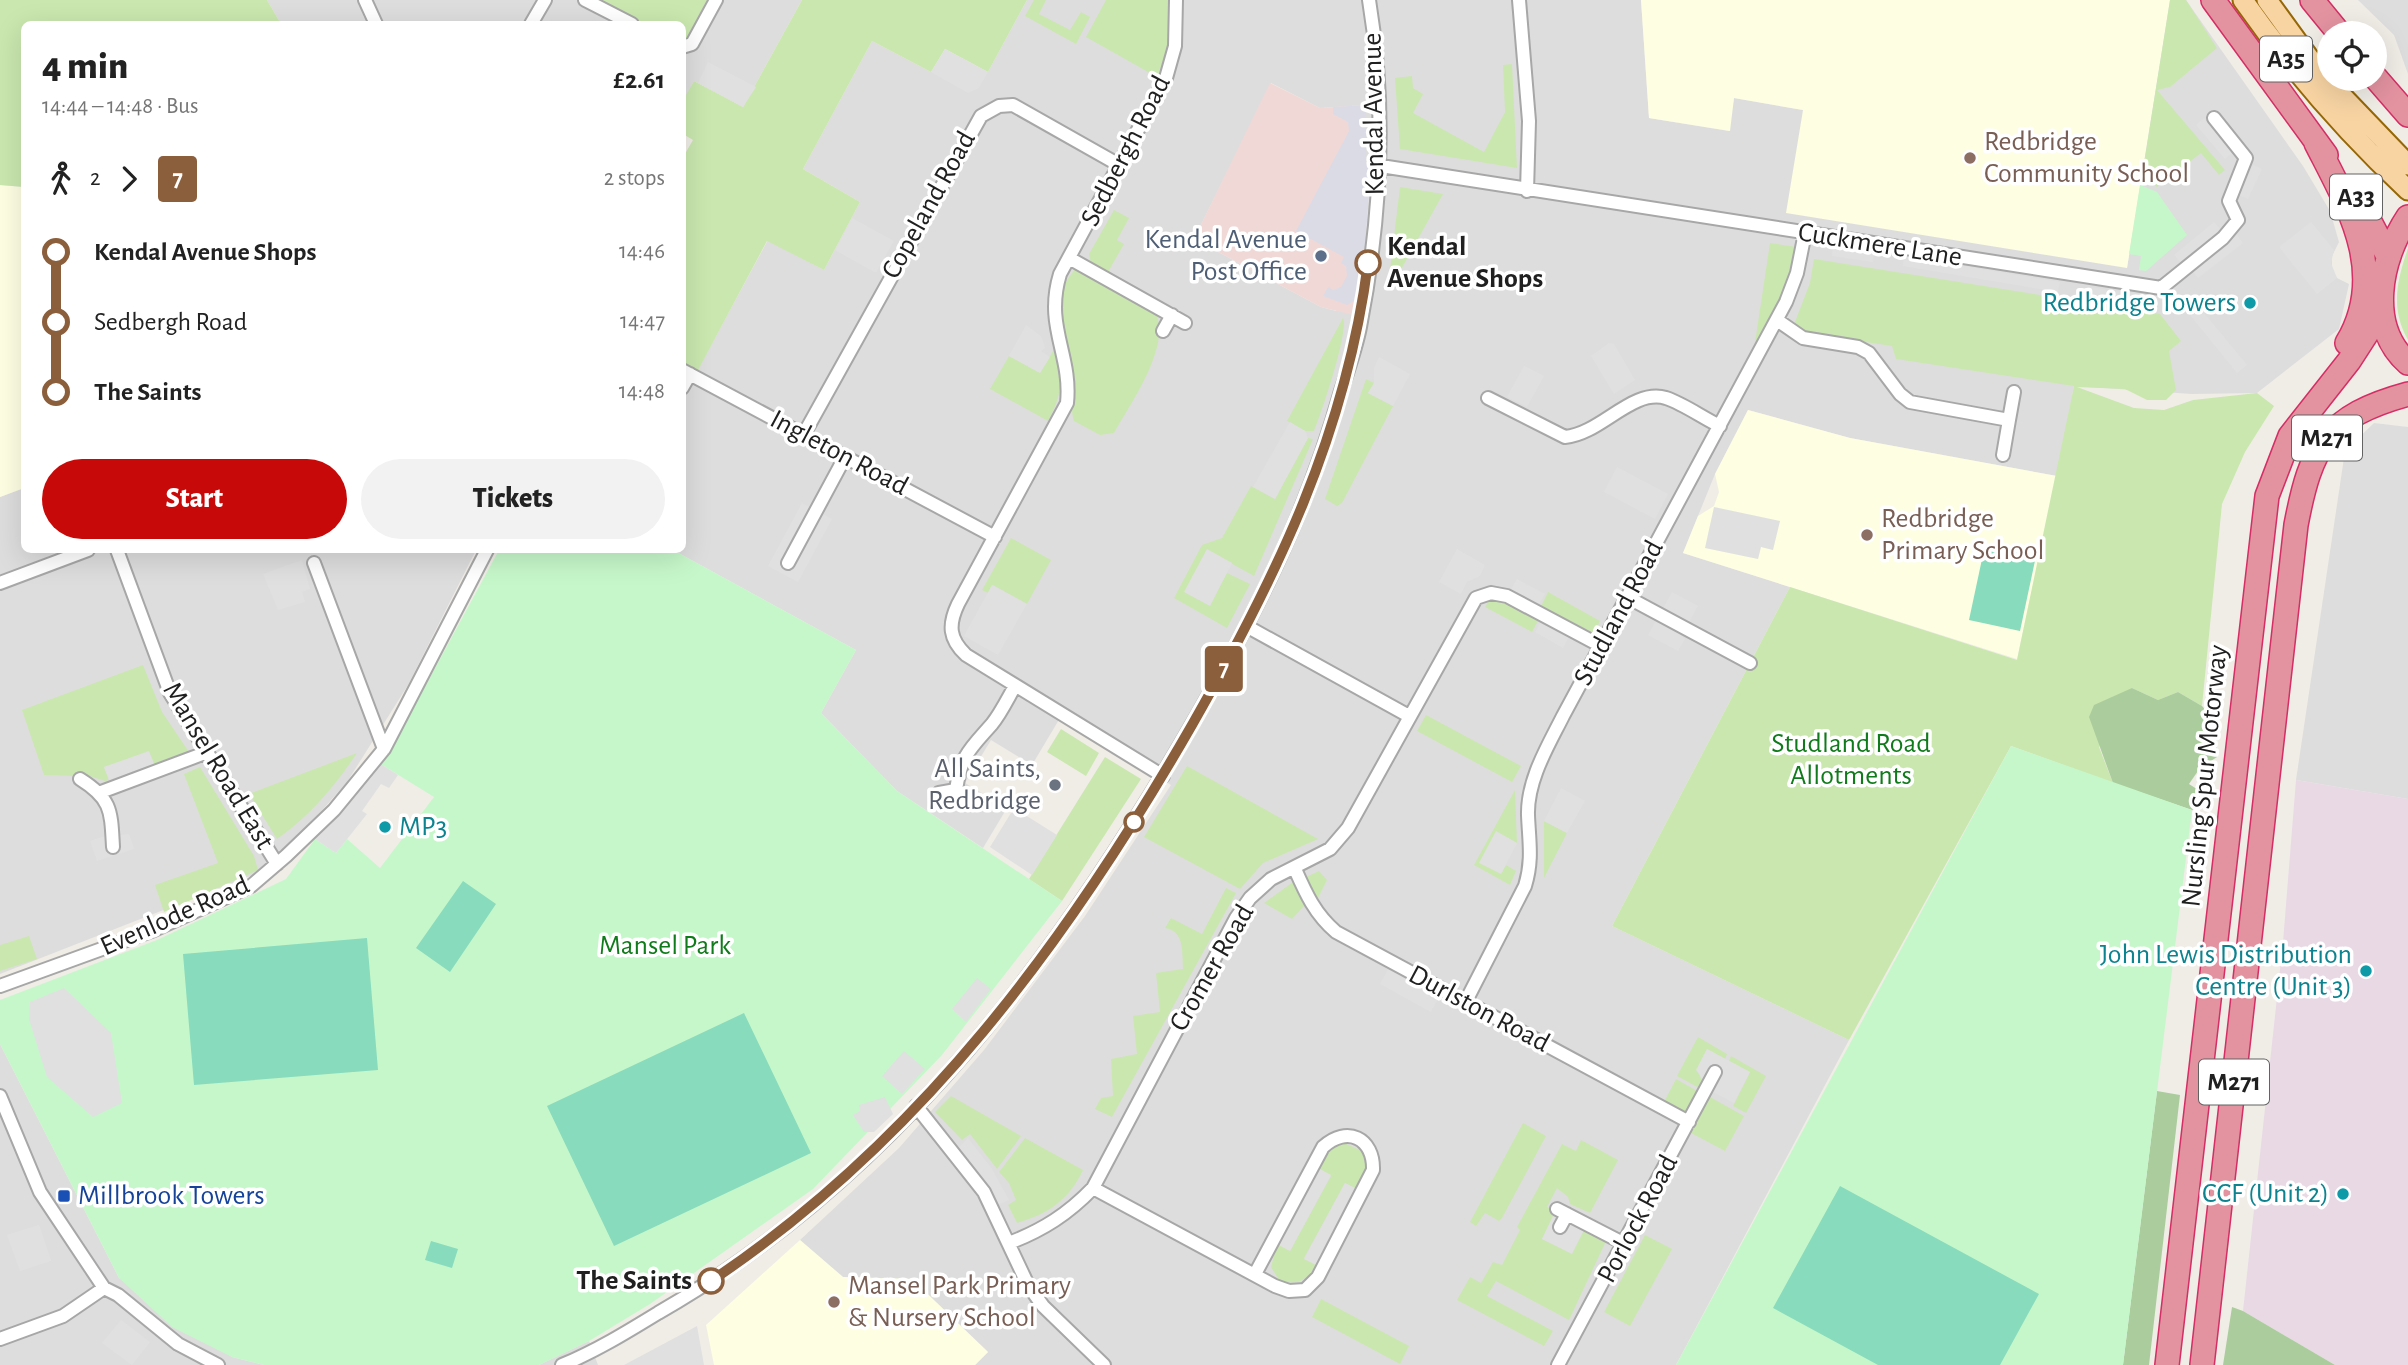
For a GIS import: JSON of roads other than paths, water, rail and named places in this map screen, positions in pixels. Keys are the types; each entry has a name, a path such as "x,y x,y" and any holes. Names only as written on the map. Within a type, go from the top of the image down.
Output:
{"highway":[{"name":"A33","path":"2213,0 2353,190 2388,256"},
{"path":"2312,0 2329,21"},
{"path":"2387,91 2408,115"},
{"name":"M271","path":"2290,436 2306,400 2351,337 2366,289 2364,257 2356,222 2316,143"},
{"path":"2408,217 2388,256 2382,310 2392,342 2408,363"},
{"name":"Nursling Spur Motorway","path":"2167,1365 2265,509 2273,475 2290,436 2350,361 2382,310"},
{"name":"M271","path":"2202,1365 2296,525 2305,477 2314,456 2344,421 2365,408 2408,394"}],"main road":[{"name":"A35","path":"2243,0 2408,190"},
{"name":"A35","path":"2267,0 2320,73 2340,109 2408,165"}],"street":[{"path":"365,0 375,21"},
{"path":"533,21 545,0"},
{"path":"585,0 626,21"},
{"path":"686,46 692,44 716,0"},
{"name":"Sedbergh Road","path":"1163,776 966,655 951,635 952,617 958,604 1067,403 1069,381 1053,311 1054,293 1069,258 1121,166 1166,78 1175,46 1176,0"},
{"name":"Kendal Avenue","path":"562,1365 583,1361 693,1294 766,1244 837,1187 973,1048 1092,889 1163,776 1248,626 1297,524 1322,459 1360,326 1381,166 1377,46 1370,0"},
{"path":"1519,0 1529,121 1527,191"},
{"name":"Copeland Road","path":"804,435 981,116 999,106 1013,105 1121,166"},
{"name":"Cuckmere Lane","path":"1381,166 1527,191 2161,288 2224,238 2238,220 2229,201 2246,158 2214,118"},
{"name":"Studland Road","path":"1466,1001 1525,886 1531,866 1528,814 1536,772 1777,320 1797,273 1805,233"},
{"name":"Sedbergh Road","path":"1069,258 1185,323"},
{"path":"1163,331 1172,315"},
{"path":"1777,320 1803,338 1858,347 1870,353 1900,394 1910,402 2009,420"},
{"name":"Ingleton Road","path":"686,372 995,537"},
{"path":"2003,455 2014,392"},
{"path":"1488,398 1565,437 1591,431 1638,400 1651,397 1665,398 1720,426"},
{"path":"788,563 845,457"},
{"path":"0,583 80,553"},
{"name":"Mansel Road East","path":"118,553 170,694 277,864"},
{"name":"Evenlode Road","path":"0,986 155,930 251,886 277,864 334,810 384,749 485,553"},
{"path":"314,563 384,749"},
{"name":"Cromer Road","path":"1009,1243 1040,1231 1070,1212 1093,1188 1236,918 1250,898 1272,879 1296,869 1330,849 1348,828 1476,598 1491,593 1507,596 1601,646"},
{"path":"1627,597 1750,663"},
{"path":"1248,626 1409,716"},
{"path":"956,790 961,762 969,747 994,722 1015,686"},
{"path":"101,792 205,753"},
{"path":"80,779 101,792 111,810 113,847"},
{"path":"939,793 956,790 971,798"},
{"name":"Durlston Road","path":"1296,869 1310,903 1336,932 1689,1122"},
{"name":"Porlock Road","path":"1558,1365 1715,1072"},
{"path":"0,1096 40,1192 104,1288 118,1295 178,1344 218,1365"},
{"path":"916,1106 984,1192 1028,1285 1043,1306 1094,1362"},
{"path":"1093,1188 1255,1274 1289,1290 1304,1290 1318,1277 1374,1170 1374,1157 1365,1143 1349,1135 1333,1138 1323,1147 1255,1274"},
{"path":"1560,1227 1562,1212 1625,1244"},
{"path":"0,1339 63,1316 104,1288"}],"place":[{"name":"Redbridge Community School","path":"1970,158"},
{"name":"Kendal Avenue Post Office","path":"1321,256"},
{"name":"Kendal Avenue Shops","path":"1368,263"},
{"name":"Redbridge Towers","path":"2250,303"},
{"name":"Redbridge Primary School","path":"1867,535"},
{"name":"All Saints, Redbridge","path":"1055,785"},
{"name":"MP3","path":"385,827"},
{"name":"John Lewis Distribution Centre (Unit 3)","path":"2366,971"},
{"name":"CCF (Unit 2)","path":"2343,1194"},
{"name":"Millbrook Towers","path":"64,1196"},
{"name":"The Saints","path":"711,1281"},
{"name":"Mansel Park Primary & Nursery School","path":"834,1302"}],"park label":[{"name":"Studland Road Allotments","path":"1851,760"},
{"name":"Mansel Park","path":"665,946"}]}
